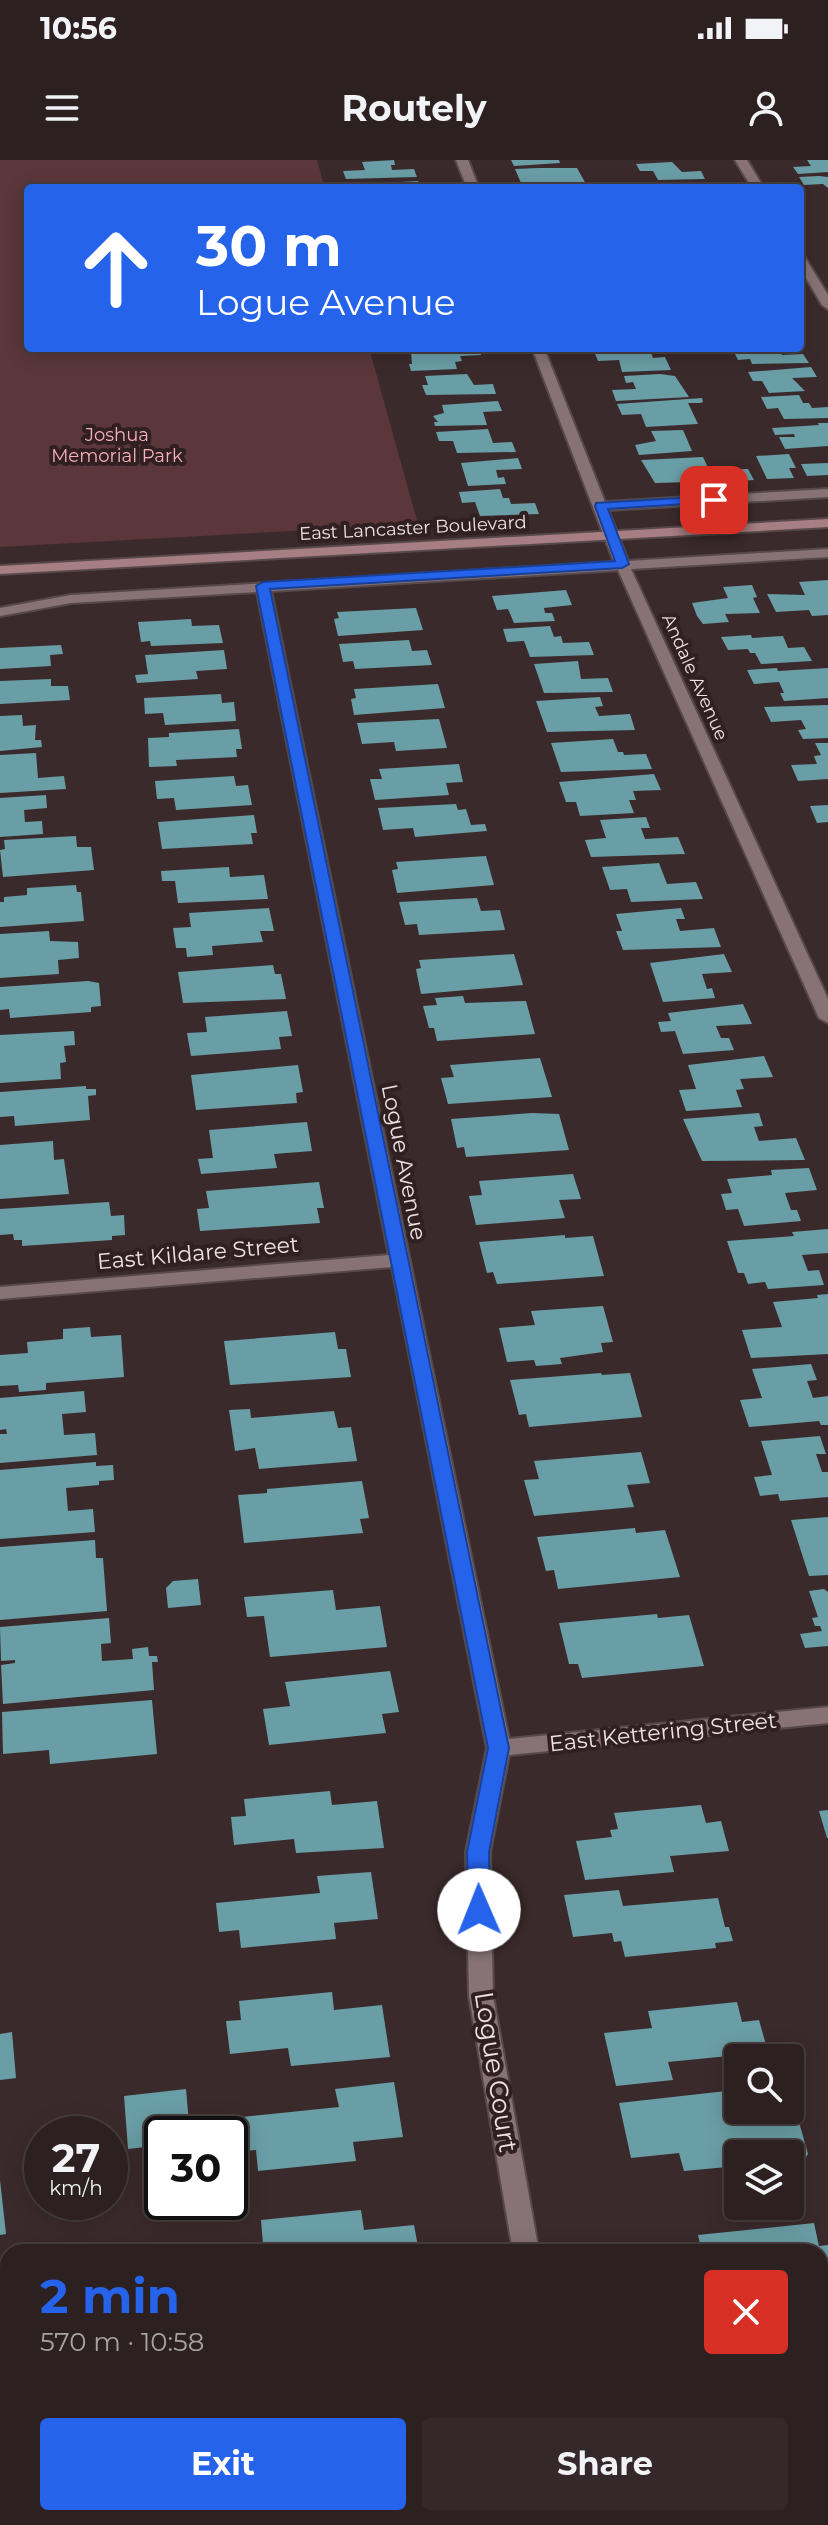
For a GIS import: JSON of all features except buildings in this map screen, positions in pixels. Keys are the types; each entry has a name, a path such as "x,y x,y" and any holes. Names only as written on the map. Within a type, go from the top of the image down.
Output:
{"main road":[{"name":"East Lancaster Boulevard","path":"0,570 828,523"}],"street":[{"path":"462,160 471,184"},
{"path":"741,160 756,184"},
{"path":"804,265 828,305"},
{"name":"Andale Avenue","path":"540,352 622,564 828,1018"},
{"path":"601,506 828,493"},
{"path":"0,612 71,599 828,553"},
{"name":"Logue Avenue","path":"263,586 499,1748"},
{"name":"East Kildare Street","path":"0,1293 400,1260"},
{"name":"East Kettering Street","path":"499,1748 828,1715"},
{"name":"Logue Court","path":"499,1748 478,1852 481,1996 525,2244"}],"green space":[{"name":"Joshua Memorial Park","path":"0,160 317,160 324,184 24,184 24,352 370,352 418,524 0,547"}],"route":[{"path":"479,1910 478,1852 499,1748 263,586 622,564 601,506 714,500"}]}
